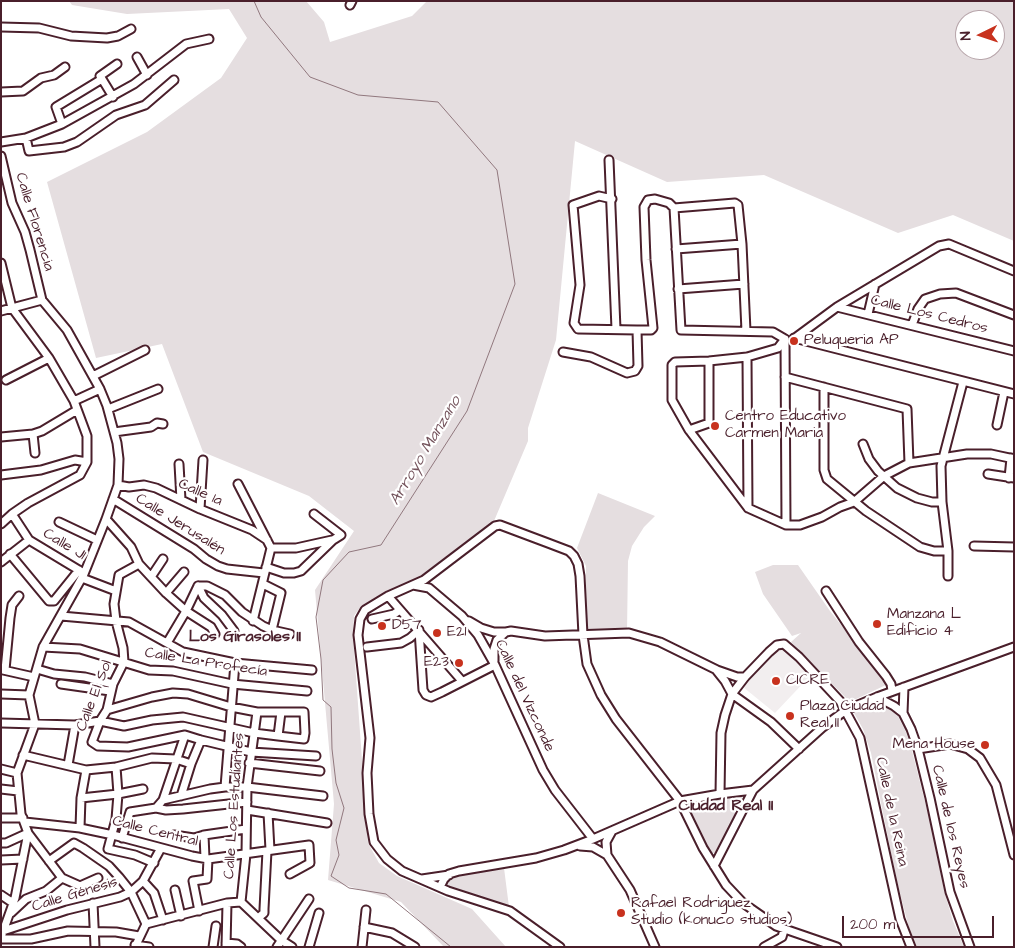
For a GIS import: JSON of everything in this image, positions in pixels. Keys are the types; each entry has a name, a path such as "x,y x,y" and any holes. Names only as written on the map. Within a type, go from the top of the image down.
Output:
{"street":[{"path":"1,27 39,28 71,36 107,38 118,36 131,29"},
{"path":"1,142 26,138 62,124 134,84 186,44 209,39"},
{"path":"137,57 147,74"},
{"path":"113,97 100,76 117,64"},
{"path":"1,92 23,91 41,78 54,75 65,67"},
{"path":"62,124 56,107 102,79"},
{"path":"26,138 29,151 64,147 77,142 116,115 145,105 174,80"},
{"name":"Calle Florencia","path":"1,156 12,204 25,232 42,300 67,330 100,389 108,409 120,459 118,485 106,519 82,574"},
{"path":"609,160 616,329"},
{"path":"612,199 599,196 573,205 580,285 574,323 578,329 652,330 644,207 648,200 655,199 669,203 674,208 681,330 773,332 785,339 795,338 1014,394"},
{"path":"674,208 735,203 739,208 746,331"},
{"path":"676,249 742,244"},
{"path":"795,338 837,306 938,246 949,244 1014,271"},
{"path":"1,263 12,308 49,358 74,400 87,436 87,462 80,475 28,503 1,524"},
{"path":"678,289 744,284"},
{"path":"868,314 875,284"},
{"path":"912,325 918,308 925,299 940,294 956,292 1014,315"},
{"path":"1,311 42,300"},
{"name":"Calle Los Cedros","path":"837,306 1014,351"},
{"path":"563,352 591,357 627,373 635,371 638,366 637,330"},
{"path":"785,339 778,348 746,356 709,361 675,362 672,365 672,400 689,430 748,508 786,525 800,525 822,517 840,506 854,502 884,476 909,463 975,454 991,454 1013,459 1011,478 988,474"},
{"path":"785,339 786,525"},
{"path":"93,376 145,350"},
{"path":"746,356 748,508"},
{"path":"6,380 49,358"},
{"path":"689,430 710,420 709,361"},
{"path":"785,377 907,409 909,463"},
{"path":"948,576 948,552 942,502 941,466 963,382"},
{"path":"824,387 824,470 827,479 854,502 920,547 948,552"},
{"path":"74,400 100,389"},
{"path":"108,409 158,389"},
{"path":"997,425 1004,392"},
{"path":"1,437 33,434 42,431 78,410"},
{"path":"114,432 162,424"},
{"path":"33,434 35,452"},
{"path":"863,444 869,459 897,488 917,498 932,502 942,502"},
{"path":"1,475 41,470 75,460 87,462"},
{"path":"200,509 203,460"},
{"path":"178,464 181,500"},
{"path":"238,484 271,548 254,621"},
{"name":"Calle 1a","path":"118,485 129,487 144,485 156,488 200,509 252,530 267,540"},
{"name":"Calle Jerusalén","path":"113,499 194,549 206,559 227,569 294,573 301,571 333,540"},
{"path":"1,562 29,540 12,514"},
{"path":"271,548 296,548 333,540 341,534 314,514"},
{"path":"106,519 131,547 139,564 166,593 186,612 211,627 215,634"},
{"path":"59,522 97,540"},
{"path":"560,947 510,911 421,880 402,871 387,859 374,842 370,814 367,773 370,738 358,634 360,619 365,610 428,576 494,526 500,525 569,551 574,556 578,564 580,576 583,635 587,664 601,695 621,726 680,801 726,885 743,903 784,930 837,947"},
{"name":"Calle J1","path":"29,540 82,574 116,591"},
{"path":"974,546 1014,547"},
{"path":"10,554 48,601 54,601 82,574"},
{"path":"151,577 163,559"},
{"name":"Calle El Sol","path":"139,564 119,575 114,604 124,662 112,687 107,710 100,721 92,742 98,746 128,747 185,735 251,752 316,756"},
{"path":"166,593 184,572"},
{"path":"82,574 44,647 35,673 29,696 35,724 17,773 20,814 28,833 62,878 80,886 98,878"},
{"path":"428,576 429,588"},
{"path":"263,584 280,593 272,630"},
{"name":"Calle del Vizconde","path":"413,585 429,588 462,616 478,635 495,665 543,770 565,803 593,839"},
{"path":"198,586 208,586 225,595 254,621 272,630 290,634"},
{"path":"167,642 186,612 198,586"},
{"path":"198,586 204,598 222,615 234,631"},
{"path":"826,591 859,642 886,676 891,684 892,691"},
{"path":"19,596 12,605 3,670 84,676 112,687"},
{"path":"388,596 462,681"},
{"path":"372,618 394,614 400,610"},
{"path":"61,616 129,622 184,652 235,663 312,670"},
{"path":"462,616 481,628 494,632 511,631 545,636 629,633 660,642 716,670 737,677 744,677"},
{"path":"419,630 423,690 426,695 432,697 495,665 493,654 497,640 502,634 511,631"},
{"path":"367,647 401,643 419,630"},
{"name":"Calle de la Reina","path":"720,794 721,733 732,694 744,677 777,645 784,644 828,686 840,701 853,723 864,748 899,912 911,947"},
{"name":"Calle La Profecía","path":"44,647 80,649 149,670 173,671 232,684 307,691"},
{"path":"714,866 753,790 823,727 846,710 876,697 1014,647"},
{"path":"225,787 235,663"},
{"path":"716,670 732,694 771,722 799,749"},
{"path":"61,684 112,687"},
{"name":"Calle de los Reyes","path":"904,687 903,713 918,749 938,831 950,892 970,947"},
{"path":"1,723 74,725 100,721 124,726 152,720 183,717 254,733 304,739 306,733 304,712 257,712 231,707 188,694 173,693 152,697 107,710"},
{"path":"1,694 29,696"},
{"path":"876,697 903,713"},
{"name":"Calle Los Estudiantes","path":"241,902 246,854 247,787 257,712"},
{"path":"278,736 281,712"},
{"path":"68,765 74,725"},
{"path":"156,808 163,800 185,735"},
{"path":"181,796 201,740"},
{"path":"918,749 950,744 968,749 980,758 996,785 1014,855"},
{"path":"23,755 86,770 116,767 152,758 176,759 191,764"},
{"path":"249,764 320,771"},
{"path":"116,767 118,794 116,818 108,849 135,854 154,863"},
{"path":"1,769 17,773"},
{"path":"80,828 86,770"},
{"path":"163,800 225,787 247,787 324,796"},
{"path":"1,789 18,792"},
{"path":"82,798 143,790"},
{"path":"421,880 459,871 536,858 576,846 680,801 753,790"},
{"path":"122,838 130,812 156,808 166,810 247,806 268,813 327,823"},
{"path":"258,918 264,913 268,851 268,813"},
{"name":"Calle Central","path":"1,818 80,828 206,858 309,845 310,863 290,874"},
{"path":"174,835 194,838 246,829"},
{"path":"607,855 606,842 612,831"},
{"path":"1,843 6,843 28,833"},
{"path":"28,833 13,904 2,935 31,939 68,931 116,932 139,936"},
{"path":"199,911 193,880 207,879 204,835"},
{"path":"49,861 74,843 109,866 131,892 146,924"},
{"path":"576,846 593,847 607,855 630,890 655,947"},
{"name":"Calle Génesis","path":"2,935 93,903 120,898 131,892 142,881 162,848"},
{"path":"1,860 24,859"},
{"path":"440,887 449,874"},
{"path":"7,917 26,899 46,891 62,878"},
{"path":"142,881 154,893 163,920"},
{"path":"175,890 181,916"},
{"path":"1,896 13,904"},
{"path":"279,943 309,899"},
{"path":"149,947 135,946 146,924 241,902 258,918 279,943 292,947"},
{"path":"93,903 95,947"},
{"path":"227,904 226,945 237,944 241,947"},
{"path":"362,947 366,910"},
{"path":"309,947 319,913"},
{"path":"213,947 216,926"},
{"path":"364,928 392,933 415,947"},
{"path":"764,947 782,937 784,930"}],"shaded area":[{"path":"69,1 306,1 324,22 330,42 412,16 427,1 1014,1 1014,241 953,215 898,233 764,175 667,182 575,141 556,340 528,428 528,441 494,521 419,577 361,606 354,616 353,635 368,843 379,863 397,876 472,909 506,947 444,947 401,902 328,880 334,804 315,590 354,531 309,496 203,452 162,344 96,358 47,182 147,132 221,78 247,38 229,9 127,14 72,5"},
{"path":"598,493 655,516 644,527 632,546 628,561 627,632 586,631 586,566 577,548"},
{"path":"773,565 798,565 830,611 888,684 854,700 848,700 791,642 801,633 792,636 763,594 755,572"},
{"name":"CICRE","path":"782,649 810,676 775,713 743,687 768,659 778,650"},
{"path":"878,702 888,705 897,714 905,729 932,829 945,894 953,921 964,947 917,947 909,928 896,878 871,753 863,729 854,713 856,709"},
{"path":"742,796 742,803 718,851 710,853 687,805 693,801"},
{"path":"504,868 509,907 450,887 447,884 448,880 454,876"}],"waterway":[{"name":"Arroyo Manzano","path":"254,1 261,17 310,77 358,95 438,102 497,170 515,284 467,411 381,545 349,552 323,580 316,617 323,700 331,707 332,749 336,783 344,808 336,840 339,855 331,876 349,888 386,894 451,947"}],"place":[{"name":"Peluqueria AP","path":"794,341"},
{"name":"Centro Educativo Carmen Maria","path":"715,426"},
{"name":"Manzana L Edificio 4","path":"877,624"},
{"name":"D57","path":"382,626"},
{"name":"E21","path":"437,633"},
{"name":"E23","path":"459,663"},
{"name":"CICRE","path":"776,681"},
{"name":"Plaza Ciudad Real II","path":"790,716"},
{"name":"Mena House","path":"985,745"},
{"name":"Rafael Rodriguez Studio (konuco studios)","path":"621,913"}],"district":[{"name":"Los Girasoles II","path":"245,638"},
{"name":"Ciudad Real II","path":"726,807"}]}
